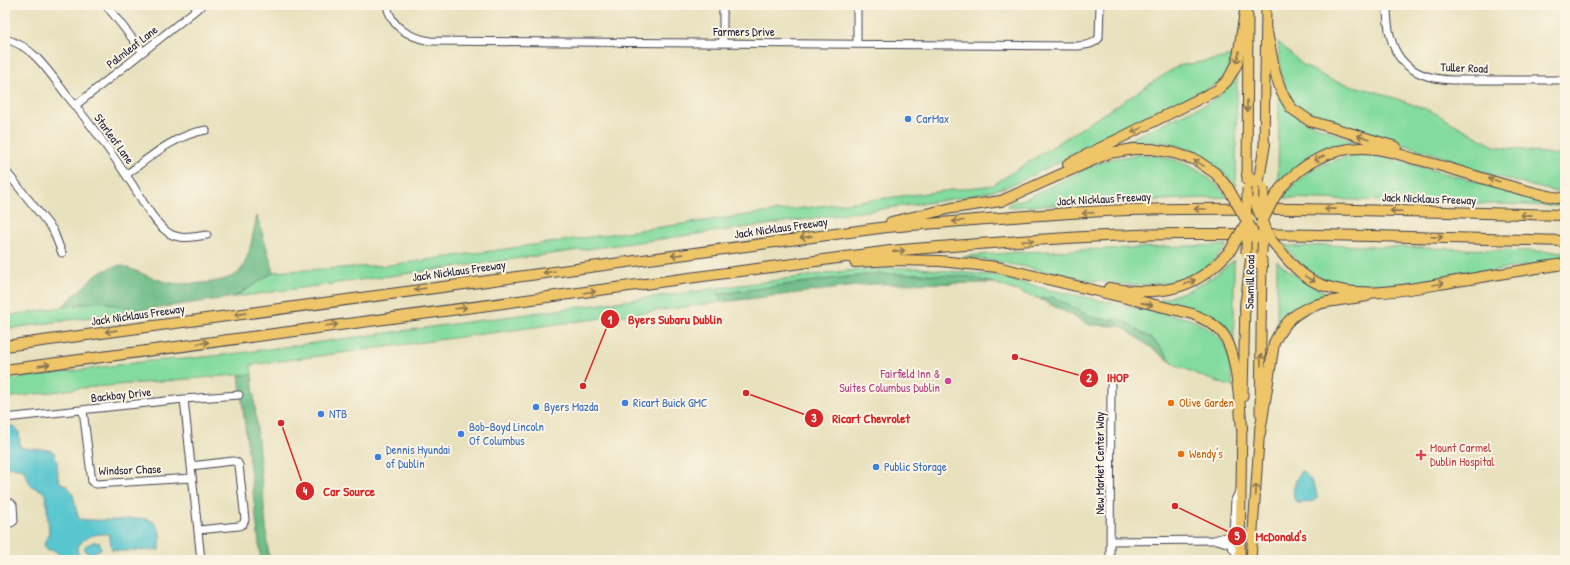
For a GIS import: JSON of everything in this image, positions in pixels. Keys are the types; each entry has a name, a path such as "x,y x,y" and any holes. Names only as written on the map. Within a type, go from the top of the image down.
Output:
{"highway":[{"path":"1032,187 1057,170 1217,90 1227,81 1237,64 1247,5"},
{"path":"1267,32 1275,73 1282,93 1291,108 1310,121 1425,156 1453,168"},
{"path":"1265,144 1255,188 1255,202 1270,239 1291,265 1305,276 1321,285 1343,291 1398,291"},
{"path":"1245,308 1255,238 1274,198 1288,180 1312,161 1335,152 1361,148 1380,150 1453,168 1544,196 1565,199"},
{"path":"845,232 952,208 1001,200 1109,153 1134,149 1152,149 1174,153 1196,160 1215,173 1228,188 1255,238"},
{"path":"1247,175 1252,180 1255,188"},
{"path":"1055,280 1131,292 1151,292 1171,289 1191,282 1209,271 1230,251 1247,221 1255,202"},
{"name":"Jack Nicklaus Freeway","path":"5,346 887,227 1010,217 1127,210 1347,209 1565,215"},
{"path":"5,370 890,251 992,243 1173,234 1308,234 1565,241"},
{"path":"1254,253 1262,267"},
{"path":"763,267 894,260 940,261 997,267 1192,314 1210,322 1222,333 1230,345 1242,429"},
{"path":"1260,433 1274,343 1287,320 1300,311 1312,306 1565,264"}],"main road":[{"path":"1247,5 1247,175"},
{"path":"1265,144 1266,5"},
{"name":"Sawmill Road","path":"1254,253 1263,221 1255,188"},
{"name":"Sawmill Road","path":"1254,253 1247,221 1255,188"},
{"name":"Sawmill Road","path":"1251,560 1260,433 1262,267"},
{"name":"Sawmill Road","path":"1240,559 1245,308"}],"street":[{"path":"106,5 143,52"},
{"name":"Palmleaf Lane","path":"76,106 202,5"},
{"name":"Farmers Drive","path":"387,5 392,20 407,34 416,38 430,41 1077,46 1088,45 1096,42 1099,38 1100,5"},
{"path":"723,5 723,43"},
{"path":"857,5 857,44"},
{"name":"Tuller Road","path":"1387,5 1388,32 1394,47 1403,61 1413,70 1424,76 1452,80 1565,80"},
{"name":"Starleaf Lane","path":"5,39 18,44 36,57 76,106 166,232 174,236 184,238 207,235"},
{"path":"126,175 164,146 193,132 206,130"},
{"path":"6,173 52,230 62,253"},
{"name":"New Market Center Way","path":"1110,560 1111,385"},
{"name":"Backbay Drive","path":"5,418 184,399 239,395"},
{"path":"184,399 201,560"},
{"name":"Windsor Chase","path":"84,410 92,482 96,484 192,478"},
{"path":"191,466 237,462 245,520 243,524 239,526 198,530"},
{"path":"1217,540 1233,532 1235,500 1242,488"},
{"path":"5,503 11,503 13,505 14,521 11,523 5,523"},
{"path":"1110,541 1217,540 1230,544 1240,559"}],"green space":[{"path":"1278,42 1303,65 1331,80 1377,92 1431,111 1494,146 1565,156 1565,194 1465,167 1444,157 1322,120 1306,112 1285,93 1287,92 1281,74"},
{"path":"1234,56 1227,75 1216,84 1017,183 984,193 933,202 235,297 274,272 391,265 754,214 993,185 1178,66"},
{"path":"1237,74 1236,186 1213,164 1186,148 1161,142 1125,143 1125,141 1212,101 1219,96"},
{"path":"1279,96 1301,120 1357,143 1333,147 1314,155 1287,174 1278,183"},
{"path":"1142,154 1169,158 1190,166 1209,179 1228,197 1008,207 1008,204 1027,198 1094,165 1110,159"},
{"path":"1365,155 1387,158 1563,203 1563,206 1284,198 1284,196 1301,178 1315,168 1331,161"},
{"path":"257,216 274,272 234,297 134,311 101,301 62,307 98,273 120,265 154,278 173,283 194,284 226,279 240,271 243,266 251,245"},
{"path":"1219,245 1227,246 1201,272 1190,277 1167,283 1144,285 1097,281 999,262 964,257 1023,252"},
{"path":"1284,245 1300,247 1326,245 1565,252 1565,260 1413,284 1369,287 1331,282 1315,274 1301,264"},
{"path":"1234,260 1234,343 1225,329 1208,315 1194,310 1159,302 1161,299 1192,289 1217,274"},
{"path":"1277,261 1305,282 1337,297 1277,329"},
{"path":"918,268 996,276 1051,290 1190,319 1212,332 1224,345 1230,362 1233,387 1206,378 1174,364 1155,341 1124,321 1094,318 1052,297 1040,299 994,283 969,277 924,274 876,274 718,294 722,302 251,365 252,375 235,375 82,388 5,398 5,380 149,361 232,354 845,271"},
{"path":"876,274 924,274 969,277 994,283 873,284 722,302 718,294 829,279"},
{"path":"1052,297 1094,318 1124,321 1155,341 1174,364 1121,326 1090,325 1040,299"},
{"path":"101,301 134,311 5,329 5,316"},
{"path":"239,375 252,375 269,560 261,560"}],"water":[{"path":"5,425 13,426 19,431 20,447 54,452 57,463 58,478 61,483 70,489 74,498 79,519 119,520 139,518 150,520 159,529 161,542 159,550 112,550 109,534 104,534 90,536 82,541 77,550 81,560 61,560 61,556 54,550 47,550 44,544 49,532 45,494 41,490 31,486 23,469 14,467 5,468"},
{"path":"1302,471 1308,476 1316,490 1317,498 1312,502 1297,503 1294,496 1294,488 1300,472"},
{"path":"94,542 100,543 101,549 92,553 87,553 85,551 85,546"}],"place":[{"name":"CarMax","path":"908,119"},
{"name":"IHOP","path":"1015,357"},
{"name":"Fairfield Inn & Suites Columbus Dublin","path":"948,381"},
{"name":"Byers Subaru Dublin","path":"583,386"},
{"name":"Ricart Chevrolet","path":"746,393"},
{"name":"Ricart Buick GMC","path":"625,403"},
{"name":"Olive Garden","path":"1171,403"},
{"name":"Byers Mazda","path":"536,407"},
{"name":"NTB","path":"321,414"},
{"name":"Car Source","path":"281,423"},
{"name":"Bob-Boyd Lincoln Of Columbus","path":"461,434"},
{"name":"Wendy's","path":"1181,454"},
{"name":"Mount Carmel Dublin Hospital","path":"1421,455"},
{"name":"Dennis Hyundai of Dublin","path":"378,457"},
{"name":"Public Storage","path":"876,467"},
{"name":"McDonald's","path":"1175,506"}]}
